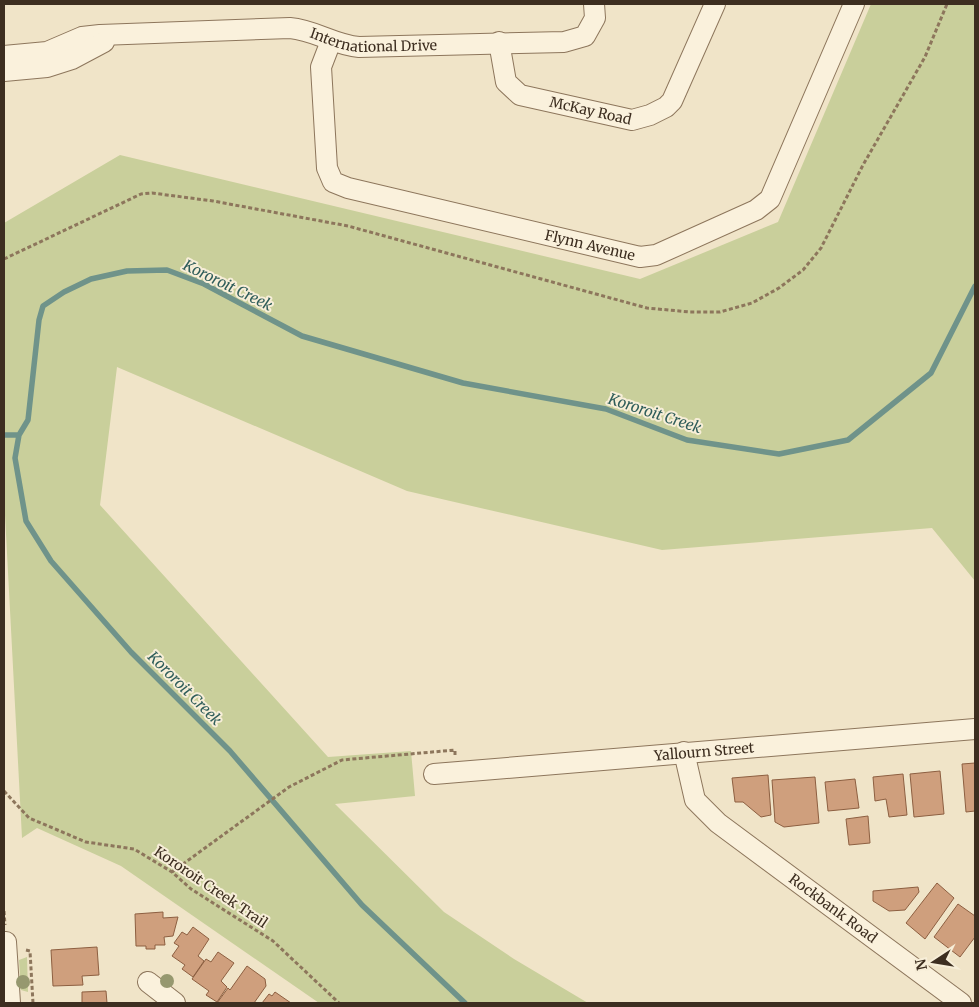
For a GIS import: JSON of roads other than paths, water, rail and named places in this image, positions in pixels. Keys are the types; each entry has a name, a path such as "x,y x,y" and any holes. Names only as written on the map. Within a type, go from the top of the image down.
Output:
{"street":[{"name":"International Drive","path":"4,56 47,52 82,38 100,35 290,28 312,32 331,42 359,47 499,42 564,42 585,36 595,18 594,4"},
{"name":"McKay Road","path":"499,42 506,82 520,95 621,119 642,118 666,107 672,101 715,4"},
{"name":"Flynn Avenue","path":"331,42 321,67 327,168 333,182 348,188 640,257 656,255 756,210 770,199 854,4"},
{"name":"International Drive","path":"4,71 30,70 60,64 99,44 128,35"},
{"name":"Yallourn Street","path":"434,774 975,729"},
{"name":"Rockbank Road","path":"692,752 705,812 961,1003"},
{"path":"6,942 10,1003"},
{"path":"148,982 175,1003"}],"waterway":[{"name":"Kororoit Creek","path":"465,1003 362,905 230,751 131,652 51,561 26,521 15,458 19,435 28,420 39,320 43,306 64,292 91,279 127,271 167,270 204,284 302,336 463,383 606,409 687,440 779,454 848,440 931,373 975,286"},
{"path":"4,435 19,435"}]}
